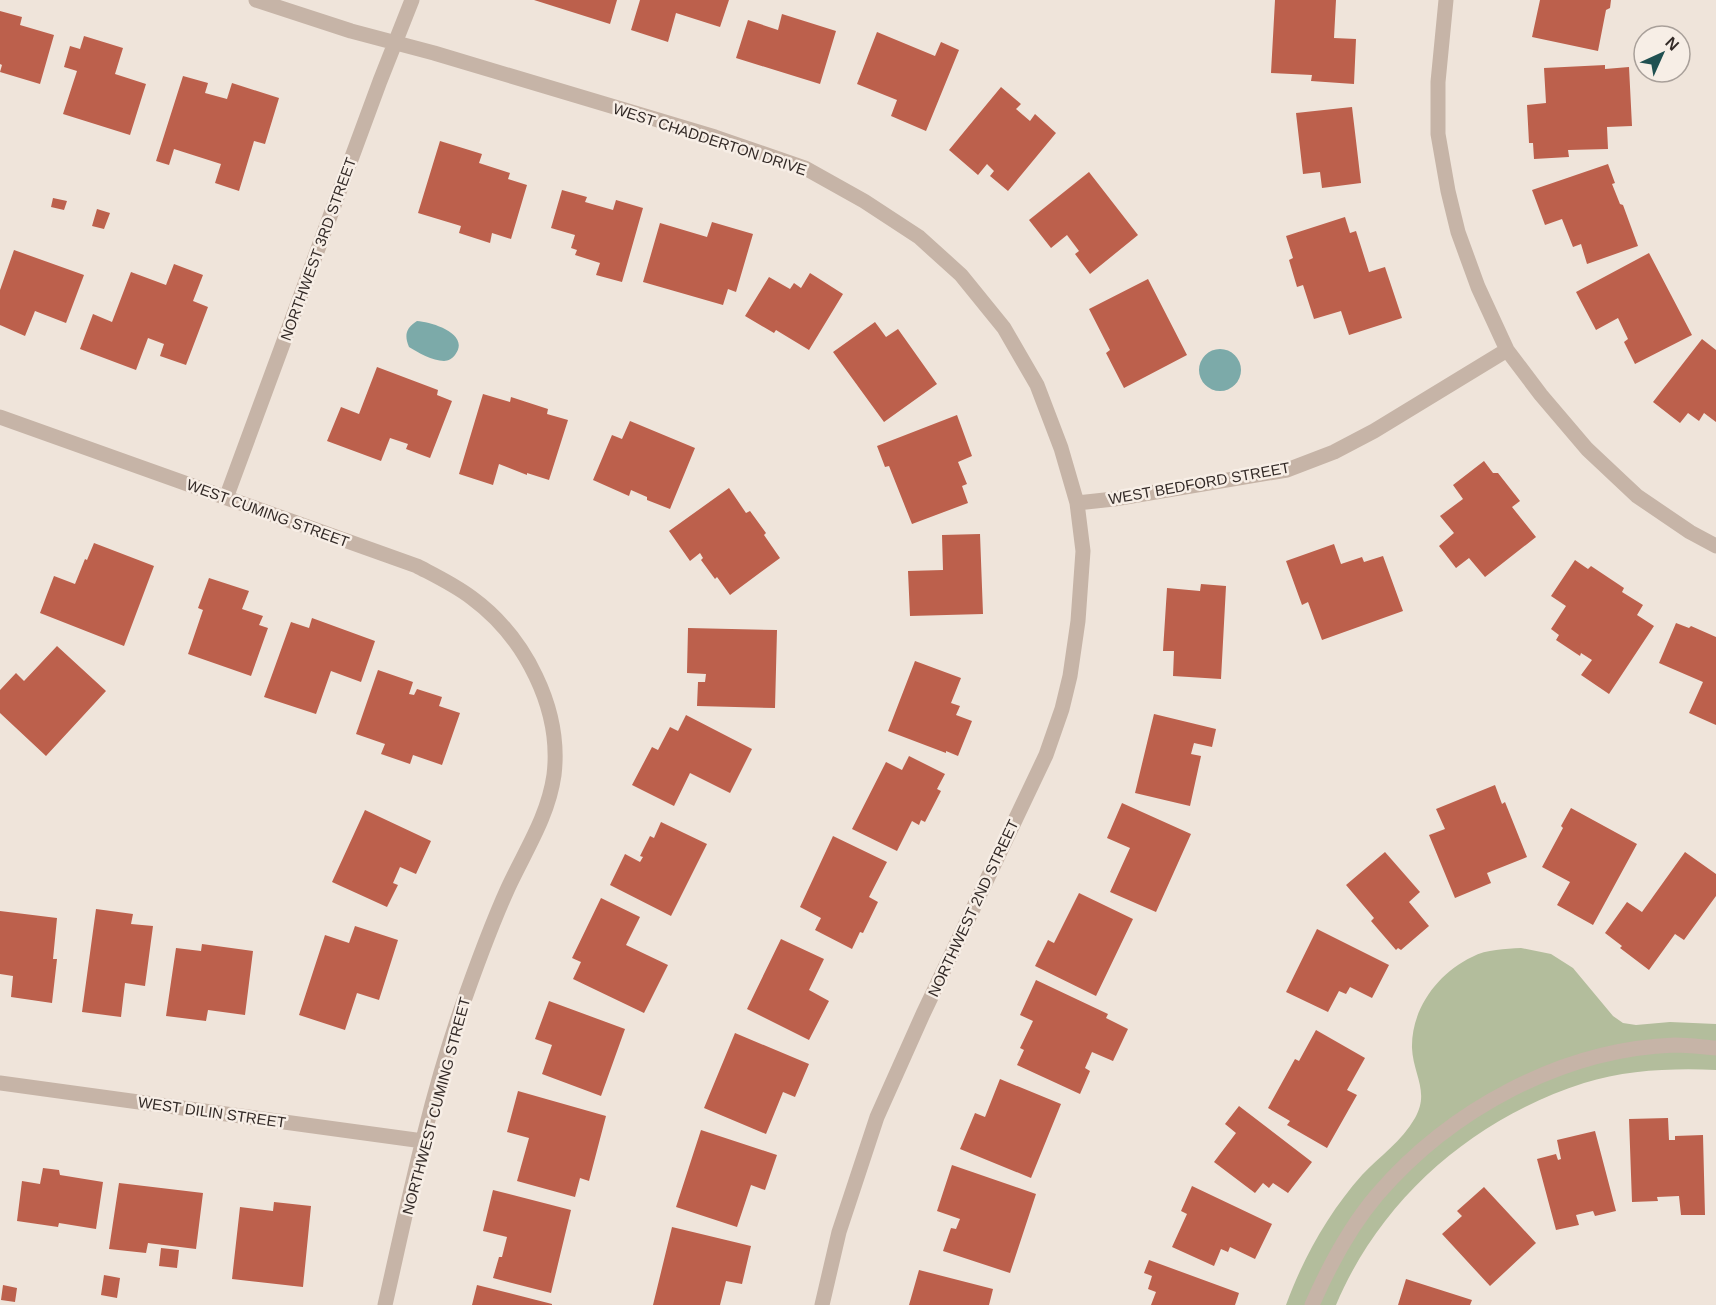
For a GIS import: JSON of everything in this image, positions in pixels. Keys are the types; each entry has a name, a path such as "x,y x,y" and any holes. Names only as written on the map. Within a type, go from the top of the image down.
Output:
{"street":[{"name":"WEST CHADDERTON DRIVE","path":"256,0 715,137 805,168 864,201 919,237 961,275 1004,328 1037,385 1061,448 1077,503"},
{"name":"NORTHWEST 3RD STREET","path":"226,498 394,43 412,0"},
{"path":"1446,0 1438,82 1438,134 1458,232 1478,287 1507,350 1541,395 1587,448 1637,496 1690,532 1716,546"},
{"name":"WEST BEDFORD STREET","path":"1077,503 1287,470 1334,452 1374,431 1507,350"},
{"name":"WEST CUMING STREET","path":"0,417 417,566 473,598 517,643"},
{"name":"NORTHWEST 2ND STREET","path":"822,1305 839,1232 878,1117 923,1014 1046,755 1062,710 1070,676 1078,621 1083,551 1077,503"},
{"name":"NORTHWEST CUMING STREET","path":"385,1305 423,1141 450,1041 479,957 508,888 543,817 554,776 555,742 549,710 531,667 517,643"},
{"path":"1312,1305 1329,1266 1375,1197 1398,1172 1446,1130 1506,1092 1558,1069 1613,1053 1675,1045 1716,1048"},
{"name":"WEST DILIN STREET","path":"0,1083 423,1141"}],"green space":[{"path":"1521,948 1551,954 1573,968 1613,1016 1623,1023 1636,1025 1670,1022 1716,1024 1716,1070 1683,1069 1616,1075 1584,1083 1544,1098 1505,1117 1469,1140 1405,1197 1378,1230 1355,1266 1336,1305 1286,1305 1300,1270 1339,1204 1362,1175 1404,1134 1415,1118 1421,1100 1421,1091 1413,1057 1413,1034 1416,1020 1429,994 1448,972 1478,954"}],"water":[{"path":"417,321 448,330 454,335 459,348 454,356 440,361 409,347 407,332 410,326"},
{"path":"1220,349 1235,355 1241,370 1235,385 1220,391 1205,385 1199,370 1205,355"}],"building":[{"path":"534,0 617,0 610,24"},
{"path":"640,0 729,0 720,27 676,13 668,42 631,30"},
{"path":"1275,0 1336,0 1334,38 1356,39 1354,84 1311,81 1312,75 1271,73"},
{"path":"1540,0 1611,0 1610,8 1606,10 1598,51 1532,37"},
{"path":"0,11 22,17 20,25 54,35 40,84 0,72 2,65 0,64"},
{"path":"782,14 836,31 820,84 736,58 748,20 778,30"},
{"path":"877,32 935,56 941,42 959,50 926,131 891,116 897,100 857,84"},
{"path":"84,36 123,48 115,74 146,84 130,135 63,114 77,71 64,67 70,46 80,49"},
{"path":"1605,65 1605,69 1629,67 1632,126 1607,127 1608,149 1568,150 1569,157 1534,159 1533,143 1529,143 1527,105 1546,103 1544,68"},
{"path":"183,76 208,83 205,93 227,99 232,83 279,98 265,144 254,141 239,191 215,183 221,164 174,149 169,165 156,161"},
{"path":"1001,87 1021,104 1016,109 1030,121 1035,114 1056,133 1008,191 990,176 994,171 987,164 978,175 949,150"},
{"path":"1352,107 1361,183 1322,188 1320,172 1303,174 1296,113"},
{"path":"440,141 482,154 479,163 510,173 508,179 527,185 511,239 492,233 490,243 459,233 461,226 418,213"},
{"path":"1608,164 1615,183 1612,184 1620,204 1623,205 1638,246 1587,264 1581,244 1573,247 1562,219 1545,225 1532,190"},
{"path":"1089,172 1138,235 1090,274 1075,254 1079,251 1067,235 1051,248 1029,220"},
{"path":"562,190 587,197 585,202 613,210 616,200 643,208 622,282 596,275 600,263 575,255 577,250 571,248 575,235 551,228"},
{"path":"53,198 67,201 64,210 51,207"},
{"path":"97,209 110,213 104,229 92,226"},
{"path":"1345,217 1350,233 1356,231 1369,272 1385,267 1402,318 1349,335 1341,311 1314,319 1303,285 1297,287 1289,260 1293,258 1286,236"},
{"path":"712,222 753,234 736,292 728,289 723,305 643,282 660,223 707,237"},
{"path":"14,250 84,275 66,323 35,311 25,336 0,325 0,290"},
{"path":"1649,253 1692,335 1635,364 1624,342 1628,339 1618,318 1596,330 1576,292"},
{"path":"174,264 203,275 193,301 208,307 186,365 160,356 164,344 148,338 136,370 80,349 93,314 112,322 131,272 166,285"},
{"path":"810,273 843,294 809,350 776,330 774,333 745,316 769,277 790,289 794,283 801,288"},
{"path":"1148,279 1187,355 1124,388 1106,353 1110,350 1089,309"},
{"path":"875,322 886,337 898,329 937,384 884,422 833,352"},
{"path":"1702,339 1716,350 1716,422 1704,413 1699,421 1688,413 1680,423 1653,402"},
{"path":"377,367 438,390 437,395 452,401 430,458 406,449 408,444 390,438 381,461 327,441 341,407 359,414"},
{"path":"483,394 510,402 511,397 548,409 547,414 568,420 549,480 527,473 527,475 499,464 493,485 459,474"},
{"path":"957,415 972,456 958,462 967,484 962,486 968,503 912,524 889,466 885,467 877,446"},
{"path":"630,421 695,448 670,509 647,500 647,497 631,490 629,496 593,480 612,435 622,439"},
{"path":"1484,461 1493,473 1498,473 1520,501 1512,507 1536,537 1485,577 1469,558 1456,568 1439,546 1454,533 1440,516 1463,499 1453,485"},
{"path":"729,488 746,513 750,511 780,558 730,595 701,560 703,558 700,553 690,561 669,531"},
{"path":"980,534 983,614 910,616 908,571 943,570 942,535"},
{"path":"94,543 154,566 124,646 40,613 54,576 75,584"},
{"path":"1334,544 1341,564 1362,557 1364,562 1383,556 1403,611 1322,640 1308,602 1302,605 1286,561"},
{"path":"1575,560 1588,569 1591,566 1624,588 1622,592 1643,605 1637,615 1654,626 1609,694 1581,675 1592,660 1581,653 1580,656 1556,640 1559,635 1551,629 1566,606 1551,596"},
{"path":"209,578 249,591 242,609 263,616 259,625 268,628 251,676 188,654 203,610 198,608"},
{"path":"1201,584 1226,586 1221,679 1173,676 1174,651 1163,651 1167,588 1200,591"},
{"path":"312,618 375,641 361,682 331,671 316,714 264,697 291,622 309,628"},
{"path":"1676,623 1689,628 1691,626 1716,637 1716,725 1689,713 1703,682 1659,663"},
{"path":"688,628 777,630 775,708 697,706 698,682 705,682 706,674 687,673"},
{"path":"57,646 106,691 46,756 0,713 0,690 16,673 24,681"},
{"path":"915,661 961,678 951,703 960,706 956,715 972,721 958,756 888,731"},
{"path":"378,670 413,682 409,694 414,695 417,689 442,697 439,706 460,713 442,765 413,755 410,764 381,754 385,744 356,734"},
{"path":"1154,714 1216,729 1212,747 1194,743 1191,754 1201,756 1190,806 1135,793"},
{"path":"686,715 752,749 730,793 690,773 674,806 632,785 652,747 658,750 670,727 678,731"},
{"path":"909,756 945,774 937,789 941,791 925,822 921,820 919,825 912,821 897,851 852,829 886,762 902,770"},
{"path":"1495,785 1502,804 1505,802 1527,857 1487,873 1491,883 1455,898 1429,835 1445,829 1436,809"},
{"path":"1122,803 1191,834 1156,912 1110,892 1130,848 1107,838"},
{"path":"1571,808 1637,844 1593,925 1557,905 1570,882 1542,867"},
{"path":"365,810 431,841 416,874 400,867 393,883 398,885 387,907 332,882"},
{"path":"661,822 707,844 671,916 610,885 625,854 640,862 643,857 640,856 650,836 654,838"},
{"path":"833,836 887,862 869,897 878,902 863,933 860,932 852,949 815,930 821,918 800,907"},
{"path":"1385,852 1420,892 1409,902 1429,926 1401,950 1398,948 1396,950 1371,921 1374,918 1346,885"},
{"path":"1685,852 1716,874 1716,896 1684,940 1675,934 1649,970 1620,948 1622,946 1605,933 1627,902 1642,912"},
{"path":"1079,893 1133,919 1096,996 1035,966 1048,940 1054,943"},
{"path":"601,898 640,917 626,945 668,965 644,1013 573,979 581,962 572,958"},
{"path":"96,909 133,914 131,924 153,926 145,986 125,983 121,1017 82,1012"},
{"path":"0,911 57,918 53,959 57,959 52,1003 11,997 13,976 0,974"},
{"path":"355,926 398,940 379,1000 357,993 345,1030 299,1015 325,935 349,943"},
{"path":"1317,929 1389,965 1372,998 1350,987 1346,994 1339,991 1328,1012 1286,992"},
{"path":"781,939 824,959 809,990 829,1001 809,1040 747,1009"},
{"path":"202,944 253,951 245,1015 208,1010 206,1021 166,1016 176,948 201,951"},
{"path":"1036,980 1108,1014 1106,1018 1128,1029 1113,1061 1092,1052 1085,1068 1090,1071 1080,1094 1017,1065 1024,1050 1020,1048 1033,1021 1020,1015"},
{"path":"549,1001 625,1029 601,1096 542,1074 552,1045 535,1039"},
{"path":"1316,1030 1365,1058 1347,1090 1357,1095 1327,1148 1287,1125 1290,1121 1268,1108 1295,1059 1299,1061"},
{"path":"735,1033 809,1064 795,1097 783,1092 766,1134 704,1108"},
{"path":"1000,1079 1061,1104 1031,1178 960,1149 975,1113 985,1117"},
{"path":"518,1091 606,1116 589,1181 580,1178 575,1197 517,1181 529,1138 507,1132"},
{"path":"1239,1106 1312,1162 1288,1193 1273,1183 1269,1188 1263,1183 1255,1193 1214,1162 1236,1133 1225,1124"},
{"path":"1668,1118 1669,1140 1675,1140 1675,1136 1703,1135 1705,1215 1681,1215 1679,1196 1657,1197 1658,1201 1632,1202 1629,1119"},
{"path":"701,1130 777,1155 765,1190 751,1185 737,1227 676,1207"},
{"path":"1595,1131 1616,1211 1595,1216 1593,1211 1576,1215 1579,1225 1556,1230 1537,1159 1556,1154 1558,1160 1561,1159 1557,1140"},
{"path":"952,1165 1036,1194 1010,1273 943,1251 951,1228 956,1229 960,1219 937,1211"},
{"path":"43,1168 59,1170 60,1175 103,1182 96,1229 59,1223 58,1227 17,1221 22,1181 40,1184"},
{"path":"119,1183 203,1193 196,1249 148,1243 146,1253 109,1249"},
{"path":"1192,1186 1272,1224 1255,1259 1230,1247 1228,1252 1221,1249 1214,1266 1172,1247 1187,1214 1181,1211"},
{"path":"1484,1187 1536,1243 1490,1286 1442,1234 1462,1216 1457,1211"},
{"path":"493,1190 571,1210 551,1293 493,1278 507,1237 483,1231"},
{"path":"274,1202 311,1206 303,1287 232,1279 240,1207 273,1211"},
{"path":"672,1227 751,1246 742,1284 726,1281 720,1305 653,1305"},
{"path":"161,1248 179,1250 177,1268 159,1266"},
{"path":"1149,1260 1239,1293 1235,1305 1151,1305 1156,1292 1148,1289 1152,1276 1144,1273"},
{"path":"919,1270 993,1289 989,1305 909,1305"},
{"path":"104,1275 120,1278 117,1298 101,1295"},
{"path":"1406,1279 1472,1300 1470,1305 1398,1305"},
{"path":"3,1285 17,1288 15,1302 1,1300"},
{"path":"477,1285 552,1304 552,1305 472,1305"}]}
